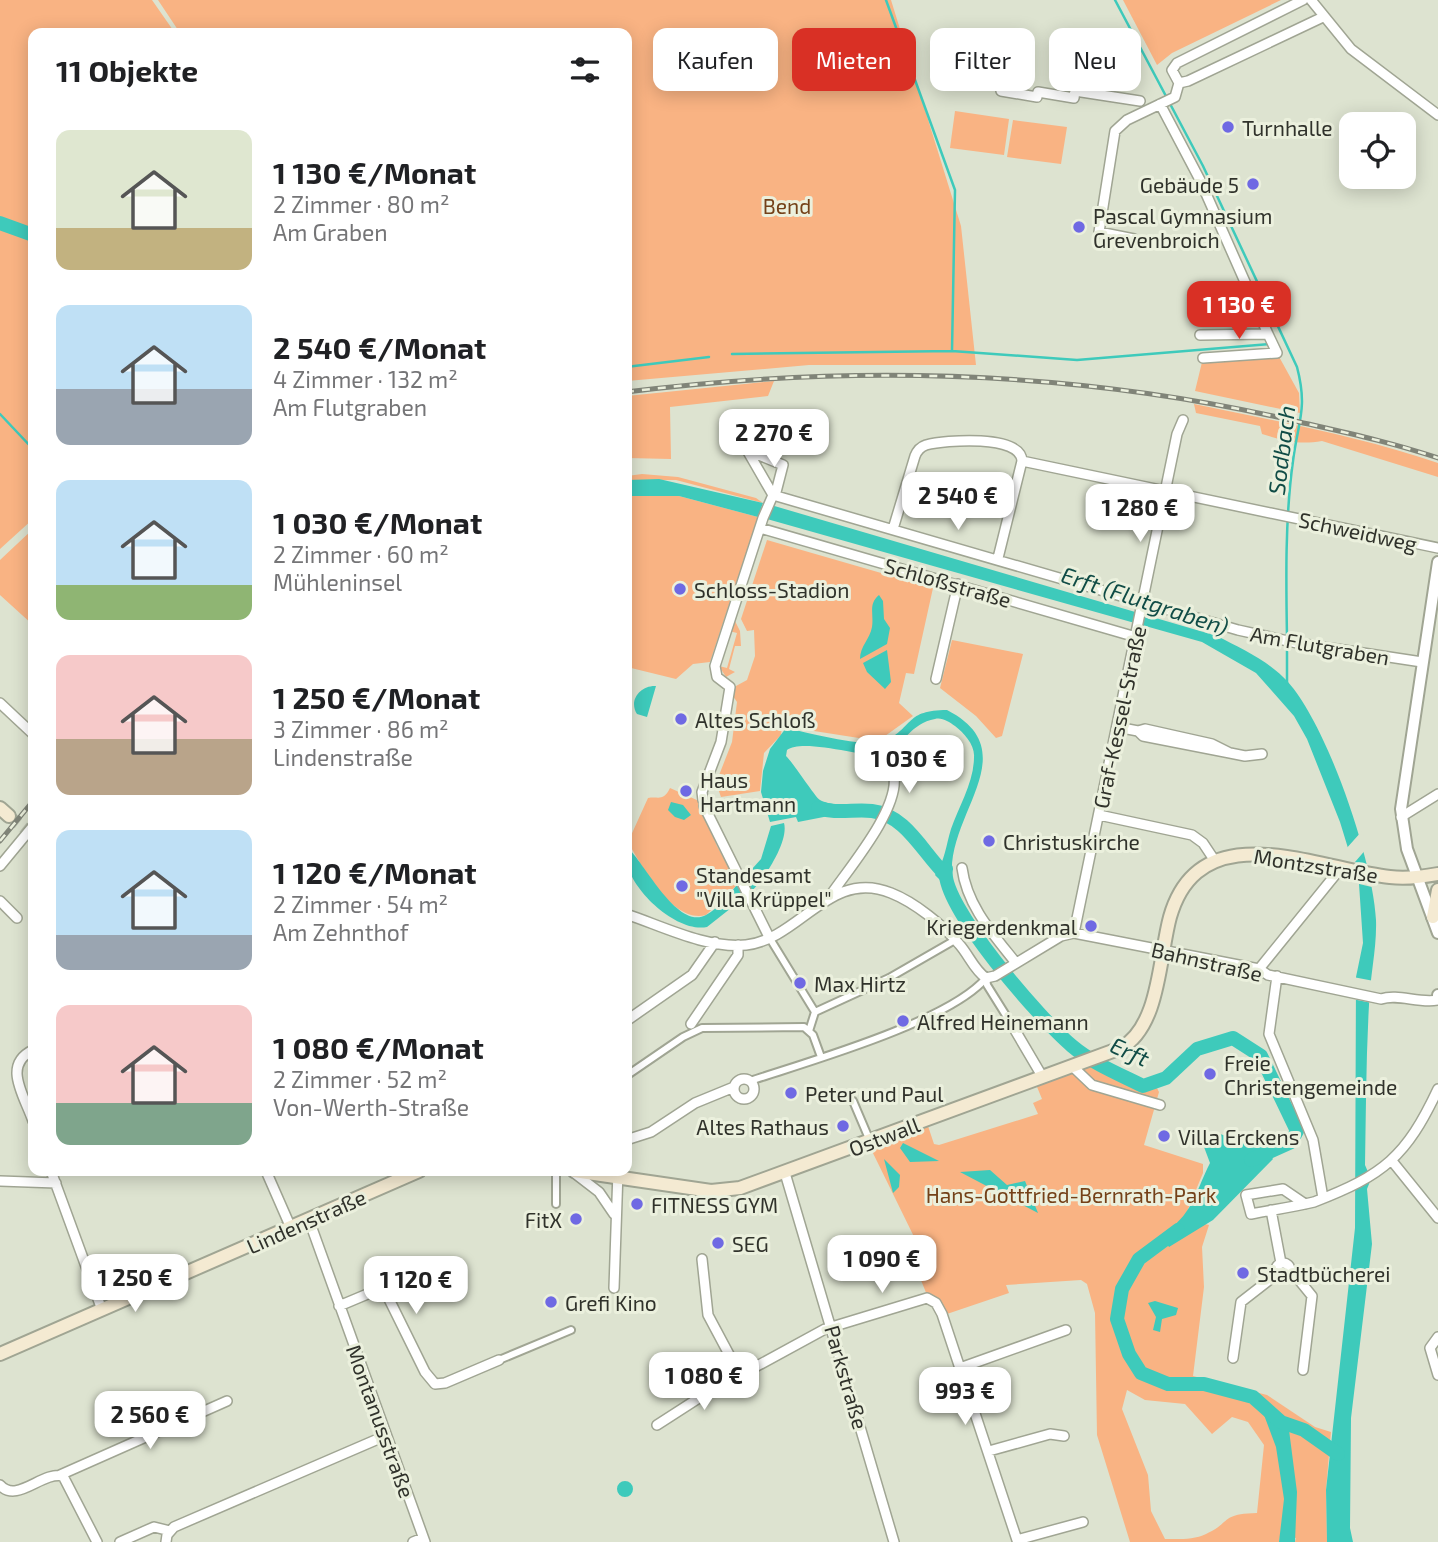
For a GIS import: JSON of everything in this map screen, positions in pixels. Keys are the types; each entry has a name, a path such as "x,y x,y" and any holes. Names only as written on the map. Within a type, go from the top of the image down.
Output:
{"main road":[{"name":"Montzstraße","path":"1163,951 1173,908 1182,890 1195,874 1215,861 1241,854 1266,854 1375,875 1417,877 1438,874"},
{"path":"1433,918 1438,890"},
{"name":"Ostwall","path":"629,1176 718,1191 746,1187 1104,1054 1130,1042 1144,1027 1163,951"},
{"name":"Lindenstraße","path":"0,1354 408,1176"}],"street":[{"path":"1134,239 1099,232 1114,136 1123,123 1175,97 1179,83 1172,71 1177,63 1303,0"},
{"path":"1311,0 1354,51 1438,115"},
{"path":"1179,83 1323,17"},
{"path":"1001,91 1037,97 1038,92 1074,98 1075,91 1140,101"},
{"path":"1160,104 1200,180 1277,353 1203,358"},
{"path":"1199,335 1268,334"},
{"name":"Graf-Kessel-Straße","path":"1074,933 1177,434 1183,419"},
{"name":"Schweidweg","path":"893,529 918,451 931,444 992,441 1015,447 1021,453 1022,461 1438,548"},
{"path":"774,496 747,450 783,465 774,496 767,504 715,669 720,681 730,687 721,742 703,799 732,866 769,937 816,1012"},
{"path":"998,558 1022,461"},
{"name":"Am Flutgraben","path":"774,496 998,558 1142,607 1297,643 1422,662"},
{"name":"Schloßstraße","path":"760,528 1136,637"},
{"path":"1438,562 1401,817 1406,849 1438,933"},
{"path":"936,679 957,584"},
{"path":"0,703 28,729"},
{"path":"1117,727 1138,731 1143,736 1245,756 1262,754"},
{"path":"829,897 887,808 896,788 894,776"},
{"path":"1401,817 1438,794"},
{"path":"1099,816 1192,835 1203,843 1215,861"},
{"path":"0,866 28,832"},
{"path":"962,868 966,886 978,912 1014,964"},
{"path":"1259,970 1345,870"},
{"path":"632,916 715,942 738,945 769,937 829,897 861,887 885,890 913,906 955,940 986,978 987,985 1042,1076"},
{"path":"0,901 17,918"},
{"path":"632,1138 647,1134 695,1103 734,1087 739,1080 750,1081 841,1051 929,1014 1061,936 1074,933"},
{"name":"Bahnstraße","path":"1074,933 1259,970 1374,998 1438,998"},
{"path":"821,1057 809,1031 816,1012 890,978 955,940"},
{"path":"632,1017 662,999 692,975 715,942"},
{"path":"691,1024 738,956 738,945"},
{"path":"1277,976 1269,1034 1310,1133 1324,1198"},
{"path":"632,1067 702,1028 790,1027 809,1031"},
{"path":"28,1053 21,1057 15,1069 28,1107"},
{"path":"1077,1064 1098,1087 1160,1105"},
{"path":"734,1087 739,1097 748,1098 754,1090 750,1081"},
{"path":"1305,1204 1283,1189 1246,1195 1251,1214 1305,1204 1324,1198 1376,1174 1392,1161 1416,1130 1438,1089"},
{"path":"853,1101 870,1141"},
{"path":"1392,1161 1438,1218"},
{"name":"Parkstraße","path":"785,1173 833,1327 894,1542"},
{"path":"53,1176 102,1310"},
{"path":"268,1176 291,1228"},
{"path":"556,1176 556,1204"},
{"path":"579,1176 599,1192 615,1216"},
{"path":"614,1288 617,1176"},
{"path":"0,1181 55,1183"},
{"path":"1271,1210 1281,1263"},
{"name":"Montanusstraße","path":"309,1220 424,1540"},
{"path":"702,1259 708,1315 740,1375"},
{"path":"1281,1263 1286,1264 1312,1296 1303,1370"},
{"path":"1277,1274 1276,1267 1281,1263"},
{"path":"1277,1274 1285,1276 1290,1269"},
{"path":"1233,1358 1241,1302 1277,1274"},
{"path":"339,1306 377,1290 387,1293 425,1373 435,1384 445,1384 571,1330"},
{"path":"657,1425 740,1375 833,1327 919,1298 931,1299 940,1310 1017,1540 1083,1521"},
{"path":"960,1368 1066,1330"},
{"path":"1438,1337 1430,1348 1438,1375"},
{"path":"0,1485 5,1490 14,1491 60,1475 227,1401"},
{"path":"989,1451 1050,1434 1064,1436"},
{"path":"120,1542 155,1527 170,1531 385,1436"},
{"path":"60,1475 69,1482 97,1542"},
{"path":"166,1542 170,1531"},
{"path":"413,1542 424,1540"}],"green space":[{"path":"0,0 152,0 172,28 28,28 28,524 0,549"},
{"name":"Bend","path":"158,0 891,0 900,28 792,28 792,91 916,91 916,81 961,226 976,365 809,365 632,381 632,28 177,28"},
{"path":"1123,0 1281,0 1172,53 1157,65 1141,34 1141,28 1138,28"},
{"path":"955,111 1009,119 1004,155 950,148"},
{"path":"1013,120 1067,127 1061,164 1007,157"},
{"path":"1277,353 1299,393 1300,413 1195,391 1203,358"},
{"path":"774,381 768,396 670,407 671,459 632,458 632,395"},
{"path":"1194,404 1317,430 1408,453 1438,463 1438,477 1322,441 1299,442 1262,434 1260,426 1196,413"},
{"path":"632,475 678,477 756,498 763,503 676,480 632,480"},
{"name":"Schloss-Stadion","path":"632,496 679,496 758,517 710,662 693,664 676,679 632,668"},
{"path":"28,534 28,620 0,595 0,560"},
{"path":"767,540 933,588 914,674 906,673 899,703 913,716 878,741 782,726 781,735 764,753 760,791 721,797 716,783 732,742 737,702 733,696 736,686 747,680 755,656 754,630 747,631 741,619"},
{"path":"734,619 740,631 741,646 735,646 729,669 735,672 726,677 719,666 727,668 737,633 729,631"},
{"path":"952,640 1023,654 1002,736 996,738 976,716 940,688"},
{"path":"670,788 699,801 717,846 738,884 706,915 682,911 671,902 650,878 632,849 632,833 648,798 663,797"},
{"name":"Hans-Gottfried-Bernrath-Park","path":"1094,1060 1142,1086 1154,1082 1159,1092 1144,1145 1203,1164 1203,1173 1184,1219 1209,1225 1202,1247 1204,1287 1193,1376 1267,1395 1315,1427 1331,1432 1326,1490 1327,1542 1295,1542 1296,1538 1280,1537 1279,1542 1130,1542 1097,1435 1095,1313 1087,1284 1081,1280 1006,1285 1009,1293 941,1316 929,1300 912,1258 920,1249 869,1145 927,1123 934,1144 939,1145 1038,1114 1033,1103 1042,1099 1035,1082","holes":["1127,1390 1145,1400 1185,1404 1212,1434 1232,1417 1248,1422 1264,1445 1257,1513 1231,1517 1201,1536 1165,1539 1151,1511 1148,1475 1122,1409"]}],"water":[{"path":"659,479 763,503 758,517 679,496 632,496 632,480"},
{"path":"771,505 1217,636 1272,668 1288,682 1303,703 1333,761 1346,795 1367,864 1376,920 1368,1025 1365,1165 1371,1179 1367,1189 1372,1244 1351,1418 1350,1528 1353,1542 1327,1542 1326,1490 1355,1228 1356,977 1363,943 1359,884 1340,822 1307,739 1294,716 1256,673 1202,642 767,519"},
{"path":"879,595 883,601 884,619 890,628 887,644 860,659 872,627 874,602"},
{"path":"887,650 891,682 885,689 867,672 863,663"},
{"path":"656,686 647,717 637,714 634,704 638,694 645,688"},
{"path":"947,710 971,727 981,746 982,766 953,858 953,882 946,886 935,875 969,785 974,753 962,732 943,719 927,721 920,725 883,756 805,746 787,750 786,756 817,798 837,805 838,810 834,815 798,822 796,817 770,822 761,792 763,771 770,749 786,728 837,739 877,743 894,736 917,716"},
{"path":"671,802 683,805 691,815 684,820 675,817 668,810"},
{"path":"784,823 785,831 779,849 769,869 751,892 743,879 761,859 771,826"},
{"path":"632,853 662,892 684,913 695,917 706,915 738,884 745,897 707,927 695,927 670,917 637,886 632,876"},
{"path":"1220,1134 1266,1149 1273,1159 1213,1220 1169,1247 1161,1235 1180,1220 1192,1204 1210,1163 1204,1147 1213,1136"},
{"path":"903,1143 939,1161 910,1162 900,1148"},
{"path":"884,1159 900,1175 899,1187 893,1193"},
{"path":"990,1170 1007,1185 1025,1181 1038,1213 960,1172"},
{"path":"1155,1301 1178,1308 1176,1315 1162,1319 1160,1332 1153,1330 1156,1317 1148,1303"},
{"path":"1264,1415 1289,1430 1297,1492 1295,1542 1279,1542 1284,1499 1276,1447"},
{"path":"625,1481 631,1483 631,1495 625,1497 619,1495 617,1489 619,1483"}],"pier":[{"path":"1362,831 1368,847 1355,862 1372,865 1376,888 1355,883 1345,850"},
{"path":"1353,977 1374,981 1372,1003 1352,999"}],"waterway":[{"path":"886,0 955,190 952,351"},
{"name":"Sodbach","path":"1115,0 1203,166 1297,367 1302,405 1289,505 1287,638"},
{"name":"Erft","path":"0,223 28,233"},
{"path":"732,354 952,351 1077,360 1270,344"},
{"path":"632,366 709,357"},
{"path":"0,414 28,444"},
{"name":"Sodbach","path":"1287,644 1287,683"},
{"name":"Erft","path":"818,808 884,814 904,827 945,874"},
{"name":"Erft","path":"946,869 948,886 959,908 996,962 1058,1033 1097,1063 1143,1086 1166,1078 1197,1049 1233,1038 1261,1056 1297,1131 1291,1142 1251,1160"},
{"name":"Erft","path":"1178,1230 1139,1259 1122,1289 1117,1319 1129,1354 1141,1373 1168,1384 1204,1384 1253,1397 1281,1422 1304,1430 1338,1454"}],"tunnel":[{"path":"9,816 28,831"}],"railway":[{"path":"632,391 710,383 878,375 1046,382 1212,404 1349,433 1438,458"},
{"path":"0,841 28,807"}],"place":[{"name":"Turnhalle","path":"1228,127"},
{"name":"Gebäude 5","path":"1253,184"},
{"name":"Pascal Gymnasium Grevenbroich","path":"1079,227"},
{"name":"Schloss-Stadion","path":"680,589"},
{"name":"Altes Schloß","path":"681,719"},
{"name":"Haus Hartmann","path":"686,791"},
{"name":"Christuskirche","path":"989,841"},
{"name":"Standesamt \"Villa Krüppel\"","path":"682,886"},
{"name":"Kriegerdenkmal","path":"1091,926"},
{"name":"Max Hirtz","path":"800,983"},
{"name":"Alfred Heinemann","path":"903,1021"},
{"name":"Freie Christengemeinde","path":"1210,1074"},
{"name":"Peter und Paul","path":"791,1093"},
{"name":"Altes Rathaus","path":"843,1126"},
{"name":"Villa Erckens","path":"1164,1136"},
{"name":"FITNESS GYM","path":"637,1204"},
{"name":"FitX","path":"576,1219"},
{"name":"SEG","path":"718,1243"},
{"name":"Stadtbücherei","path":"1243,1273"},
{"name":"Grefi Kino","path":"551,1302"}],"water label":[{"name":"Erft (Flutgraben)","path":"1145,600"}]}
